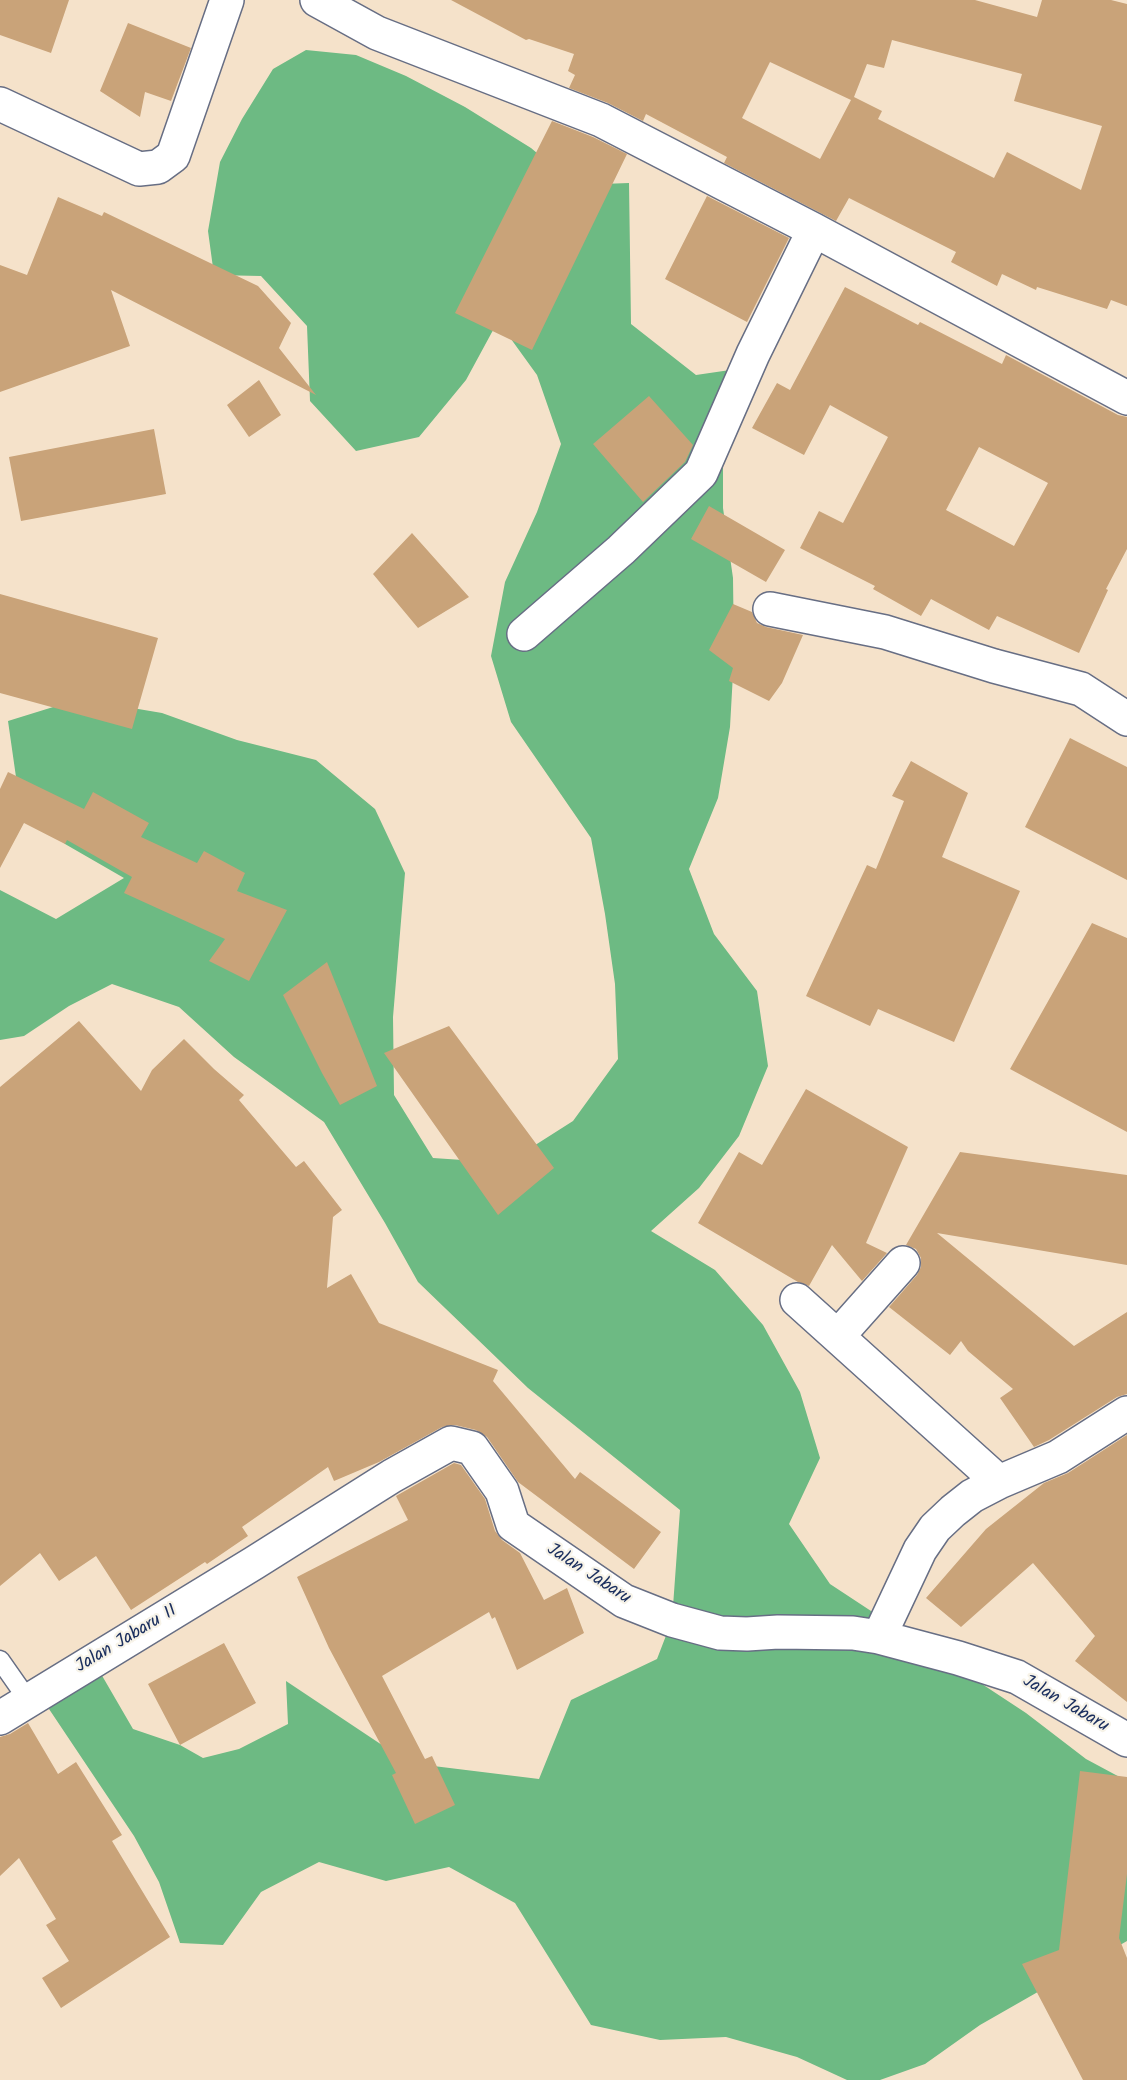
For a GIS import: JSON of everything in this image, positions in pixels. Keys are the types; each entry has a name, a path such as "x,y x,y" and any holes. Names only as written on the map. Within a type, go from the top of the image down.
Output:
{"street":[{"path":"0,104 138,169 158,168 173,156 227,0"},
{"path":"317,0 377,33 601,120 814,230 1127,398"},
{"path":"524,634 621,550 701,473 753,354 814,230"},
{"path":"770,609 885,632 994,666 1081,689 1127,719"},
{"path":"838,1336 903,1263"},
{"path":"797,1300 999,1482"},
{"path":"879,1637 920,1550 935,1528 972,1496 1058,1457 1127,1413"},
{"name":"Jalan Jabaru","path":"254,1563 392,1476 451,1443 472,1448 502,1491 513,1526 624,1601 672,1620 720,1633 826,1632 879,1637 986,1665 1017,1677 1127,1740"},
{"name":"Jalan Jabaru II","path":"0,1718 254,1563"}],"lane":[{"path":"0,1660 28,1700"}],"green space":[{"path":"306,50 356,55 406,76 465,107 531,148 575,185 629,183 631,324 696,375 737,369 723,435 723,508 733,578 734,656 730,727 718,798 689,869 714,934 757,991 768,1066 739,1136 699,1188 651,1231 715,1270 763,1325 800,1392 820,1458 789,1524 830,1584 1026,1713 1086,1759 1127,1781 1127,1941 980,2025 925,2064 880,2080 847,2080 797,2057 726,2037 660,2040 591,2025 515,1903 449,1867 386,1881 319,1862 261,1892 223,1945 180,1943 159,1882 134,1836 49,1709 65,1686 97,1667 133,1729 180,1745 203,1758 239,1749 288,1724 286,1681 409,1763 539,1779 571,1700 657,1659 672,1620 680,1510 528,1388 418,1282 324,1122 234,1057 179,1007 112,984 69,1006 24,1036 0,1040 0,890 56,919 124,878 65,844 18,791 8,721 79,699 162,713 237,740 316,760 375,809 405,873 393,1017 394,1095 433,1158 507,1163 573,1121 618,1059 615,984 591,838 511,722 491,656 505,582 537,512 561,444 537,375 498,321 466,380 419,437 356,451 310,401 307,326 261,276 214,275 208,231 220,162 242,119 273,69"}],"building":[{"path":"0,0 69,0 51,53 0,35"},
{"path":"451,0 975,0 1037,17 1042,0 1111,0 1127,4 1127,306 1111,300 1107,309 1037,287 1036,290 1002,274 997,286 951,262 956,252 849,198 836,221 724,163 727,157 646,114 643,121 608,103 569,88 575,75 568,71 574,54 526,40","holes":["892,40 1022,74 1014,101 1102,126 1081,190 1007,152 994,178 878,119 882,111 854,97 867,64 884,68","770,62 851,100 820,159 742,118"]},
{"path":"128,23 191,48 171,101 145,92 140,117 100,91"},
{"path":"552,121 593,137 627,154 532,350 455,313"},
{"path":"707,196 789,238 747,322 665,279"},
{"path":"58,197 102,216 104,212 258,286 291,323 279,348 316,395 111,290 130,346 0,392 0,265 27,275"},
{"path":"845,287 918,325 920,322 1002,364 1006,355 1118,415 1127,417 1127,549 1106,589 1108,590 1079,653 997,616 989,630 931,599 921,616 873,589 875,586 800,548 819,511 843,523 888,437 830,405 804,455 752,428 777,383 790,390","holes":["979,447 1048,483 1014,546 946,510"]},
{"path":"259,380 281,415 249,437 227,405"},
{"path":"649,396 693,445 685,462 643,502 593,444"},
{"path":"154,429 166,494 21,521 9,457"},
{"path":"709,506 785,550 766,582 691,539"},
{"path":"412,533 469,597 418,628 373,574"},
{"path":"0,594 158,638 132,729 0,693"},
{"path":"733,604 752,612 757,623 766,627 803,635 782,683 769,701 729,681 733,668 709,650"},
{"path":"1070,738 1127,767 1127,880 1025,827"},
{"path":"911,761 968,793 942,857 1020,891 954,1042 878,1009 870,1026 806,996 867,865 876,869 904,801 892,796"},
{"path":"8,772 84,809 93,792 149,823 141,837 197,863 204,851 245,873 237,891 287,910 249,981 209,961 225,939 124,893 132,877 67,840 65,844 24,823 0,868 0,789"},
{"path":"1092,923 1127,938 1127,1132 1010,1069"},
{"path":"327,962 377,1086 340,1105 283,995"},
{"path":"79,1021 141,1091 152,1070 184,1039 244,1095 239,1100 296,1167 304,1161 342,1210 333,1217 327,1288 351,1274 379,1323 498,1370 493,1381 575,1479 580,1472 661,1532 634,1569 518,1482 487,1437 476,1430 455,1425 442,1427 379,1462 334,1481 328,1467 242,1527 248,1536 131,1610 96,1556 59,1581 40,1553 0,1586 0,1087"},
{"path":"449,1026 554,1168 498,1215 384,1053"},
{"path":"806,1089 908,1147 866,1243 887,1253 862,1281 832,1245 809,1286 798,1282 698,1223 739,1152 762,1165"},
{"path":"960,1152 1127,1175 1127,1265 937,1233 1074,1346 1127,1312 1127,1394 1117,1397 1034,1447 1000,1398 1013,1389 968,1351 961,1341 950,1355 889,1307 917,1275 921,1267 921,1258 916,1249 906,1245"},
{"path":"1127,1435 1127,1702 1075,1661 1095,1636 1033,1563 961,1627 926,1598 986,1529 1044,1483 1068,1473"},
{"path":"454,1463 461,1465 485,1499 495,1531 502,1540 520,1553 544,1600 567,1588 584,1633 517,1670 495,1617 492,1619 489,1612 382,1676 425,1759 432,1756 455,1805 415,1824 392,1775 396,1773 329,1648 297,1577 408,1520 396,1496"},
{"path":"224,1643 256,1703 180,1745 148,1684"},
{"path":"28,1723 58,1774 76,1762 122,1835 112,1841 170,1937 61,2008 42,1978 69,1961 46,1925 56,1919 19,1858 0,1876 0,1737"},
{"path":"1080,1771 1127,1777 1127,1874 1119,1938 1127,1958 1127,2080 1083,2080 1022,1964 1059,1950"}]}
